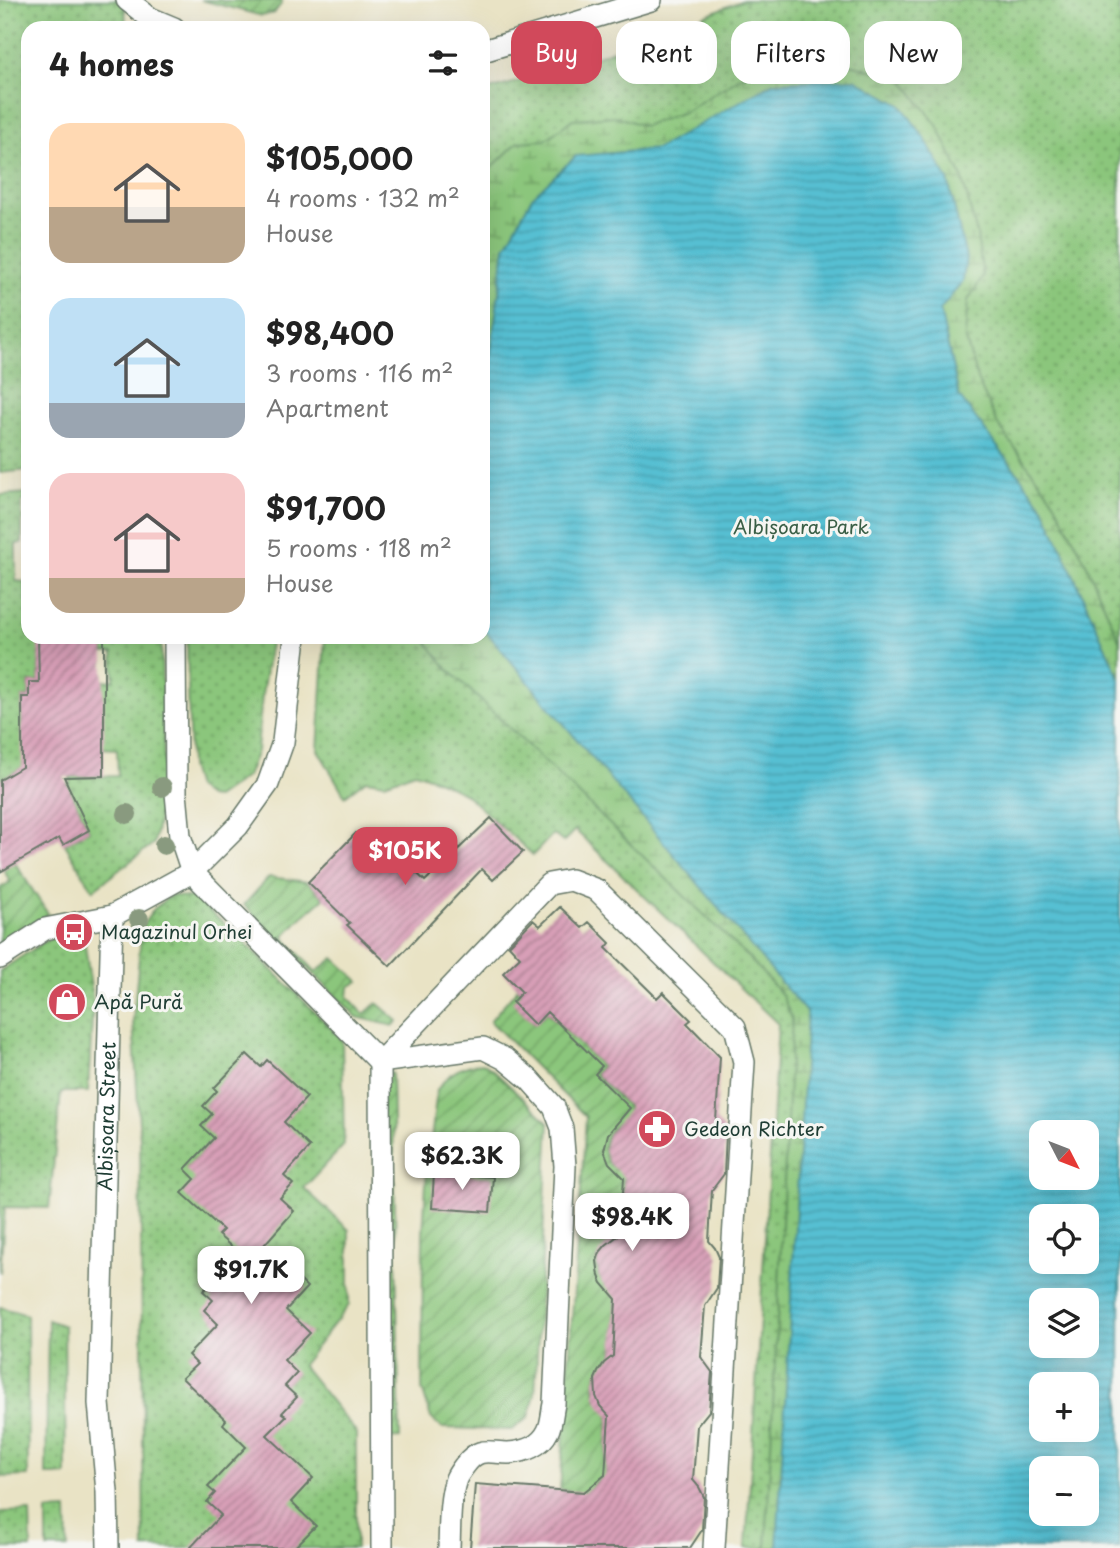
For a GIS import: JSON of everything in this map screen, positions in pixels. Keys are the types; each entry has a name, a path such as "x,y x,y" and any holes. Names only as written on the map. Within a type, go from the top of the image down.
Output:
{"lane":[{"path":"127,0 148,21"},
{"path":"490,49 651,0"},
{"path":"175,644 176,793 180,836 192,872 380,1062"},
{"path":"0,958 45,929 112,916 192,872 238,826 268,784 283,742 294,644"},
{"path":"382,1548 380,1062 550,884 571,880 597,890 735,1027 744,1062 714,1548"},
{"name":"Albișoara Street","path":"108,1548 107,1492 99,1403 112,916"},
{"path":"380,1062 483,1048 505,1059 530,1080 554,1107 562,1128 565,1166 554,1404 549,1430 539,1443 527,1450 507,1453 489,1451 478,1453 469,1460 457,1476 451,1501 449,1548"}],"green space":[{"path":"0,0 119,0 125,6 126,21 21,21 21,471 0,473"},
{"path":"201,0 282,0 282,3 274,13 262,16"},
{"name":"Albișoara Park","path":"743,0 1120,2 1120,1548 746,1548 778,1024 575,830 563,842 553,834 533,855 464,793 415,772 385,783 366,780 345,796 318,750 325,644 490,644 490,90 511,84 602,84 602,54 616,49 616,84 717,84 717,21 691,21"},
{"path":"850,65 855,65 864,68 864,84 906,84 937,125 962,177 977,235 983,277 968,300 965,336 977,379 998,425 1054,501 1087,565 1120,642 1120,762 490,506 490,169 518,142 545,140 573,119 616,116 644,126 684,112 731,83 850,84"},
{"path":"21,494 21,543 16,544 16,581 21,582 21,644 39,644 39,682 29,682 29,697 22,697 22,735 44,755 0,780 0,495"},
{"path":"490,608 828,1028 817,1548 766,1548 792,1019 782,995 751,960 447,668 428,644 490,644"},
{"path":"104,644 161,644 163,795 154,843 93,890 65,844 89,830 67,784 70,783 70,777 118,776 117,749 99,748 96,681 114,680 113,653 104,653"},
{"path":"187,644 270,644 257,751 247,776 216,798 208,797 196,788 190,767"},
{"path":"15,863 48,914 0,945 0,888 10,882 2,866"},
{"path":"269,877 308,882 324,898 283,937 316,972 334,958 359,981 349,987 348,997 364,1014 377,1003 398,1021 393,1026 357,1017 244,905"},
{"path":"171,895 193,898 231,929 342,1039 344,1145 304,1188 349,1230 349,1305 302,1365 356,1432 356,1548 144,1548 140,1141 133,1020 142,926 154,909"},
{"path":"75,934 84,938 93,1002 88,1092 61,1092 49,1208 5,1207 0,1273 0,971 55,935"},
{"path":"518,988 522,992 513,1002 535,1024 547,1012 602,1066 595,1074 628,1107 628,1119 615,1125 610,1131 604,1151 610,1164 624,1174 620,1237 597,1261 602,1281 617,1295 613,1356 600,1370 595,1384 598,1400 609,1415 605,1477 593,1485 587,1499 567,1490 560,1490 586,1117 490,1021"},
{"path":"483,1063 549,1123 535,1394 529,1417 512,1430 442,1428 431,1418 422,1389 423,1234 437,1090 456,1071"},
{"path":"392,1073 400,1438 386,1439 381,1076"},
{"path":"0,1307 27,1315 28,1476 0,1477"},
{"path":"48,1320 64,1326 66,1475 46,1475"},
{"path":"67,1510 68,1548 47,1548 47,1511"},
{"path":"30,1511 31,1548 0,1548 0,1512"}],"water":[{"name":"Albișoara Park","path":"850,79 855,79 901,105 925,139 948,180 966,258 963,281 940,310 959,396 1044,508 1120,680 1120,1548 777,1548 807,1013 490,636 490,358 505,247 532,197 576,156 657,149 771,84 850,84"}],"building":[{"path":"38,644 104,644 104,776 64,777 89,830 63,845 59,838 0,872 0,780 22,767 22,697 29,697 29,682 39,682"},
{"path":"491,818 523,852 493,880 482,869 390,966 347,925 350,923 308,882 356,833 385,859 393,850 425,881"},
{"path":"560,907 582,928 589,922 610,943 606,948 657,998 663,992 691,1020 687,1023 720,1057 716,1121 726,1135 724,1174 712,1190 709,1241 719,1257 717,1288 705,1306 701,1357 712,1372 709,1411 697,1426 693,1480 704,1497 702,1530 690,1548 470,1548 475,1484 584,1492 605,1475 609,1416 596,1396 595,1379 604,1363 613,1356 616,1299 602,1283 597,1261 600,1252 620,1234 624,1178 609,1163 604,1150 608,1134 630,1108 595,1074 602,1066 547,1012 535,1025 512,1002 522,992 503,973 520,957 509,945 533,920 540,926"},
{"path":"247,1054 261,1067 267,1060 307,1097 284,1122 310,1147 284,1176 293,1184 280,1198 294,1211 264,1245 307,1287 286,1310 310,1333 284,1360 297,1373 285,1386 297,1397 282,1413 286,1416 267,1435 313,1478 291,1502 316,1526 294,1548 190,1548 221,1515 207,1502 215,1493 208,1487 246,1447 223,1424 226,1420 182,1378 197,1364 188,1355 218,1324 204,1310 213,1300 203,1291 240,1254 218,1235 223,1230 182,1193 195,1179 185,1169 214,1138 201,1126 212,1114 203,1106 217,1091 214,1088"},
{"path":"434,1173 493,1177 490,1212 432,1208"}],"place":[{"name":"Magazinul Orhei","path":"74,932"},
{"name":"Apă Pură","path":"67,1002"},
{"name":"Gedeon Richter","path":"657,1129"}]}
